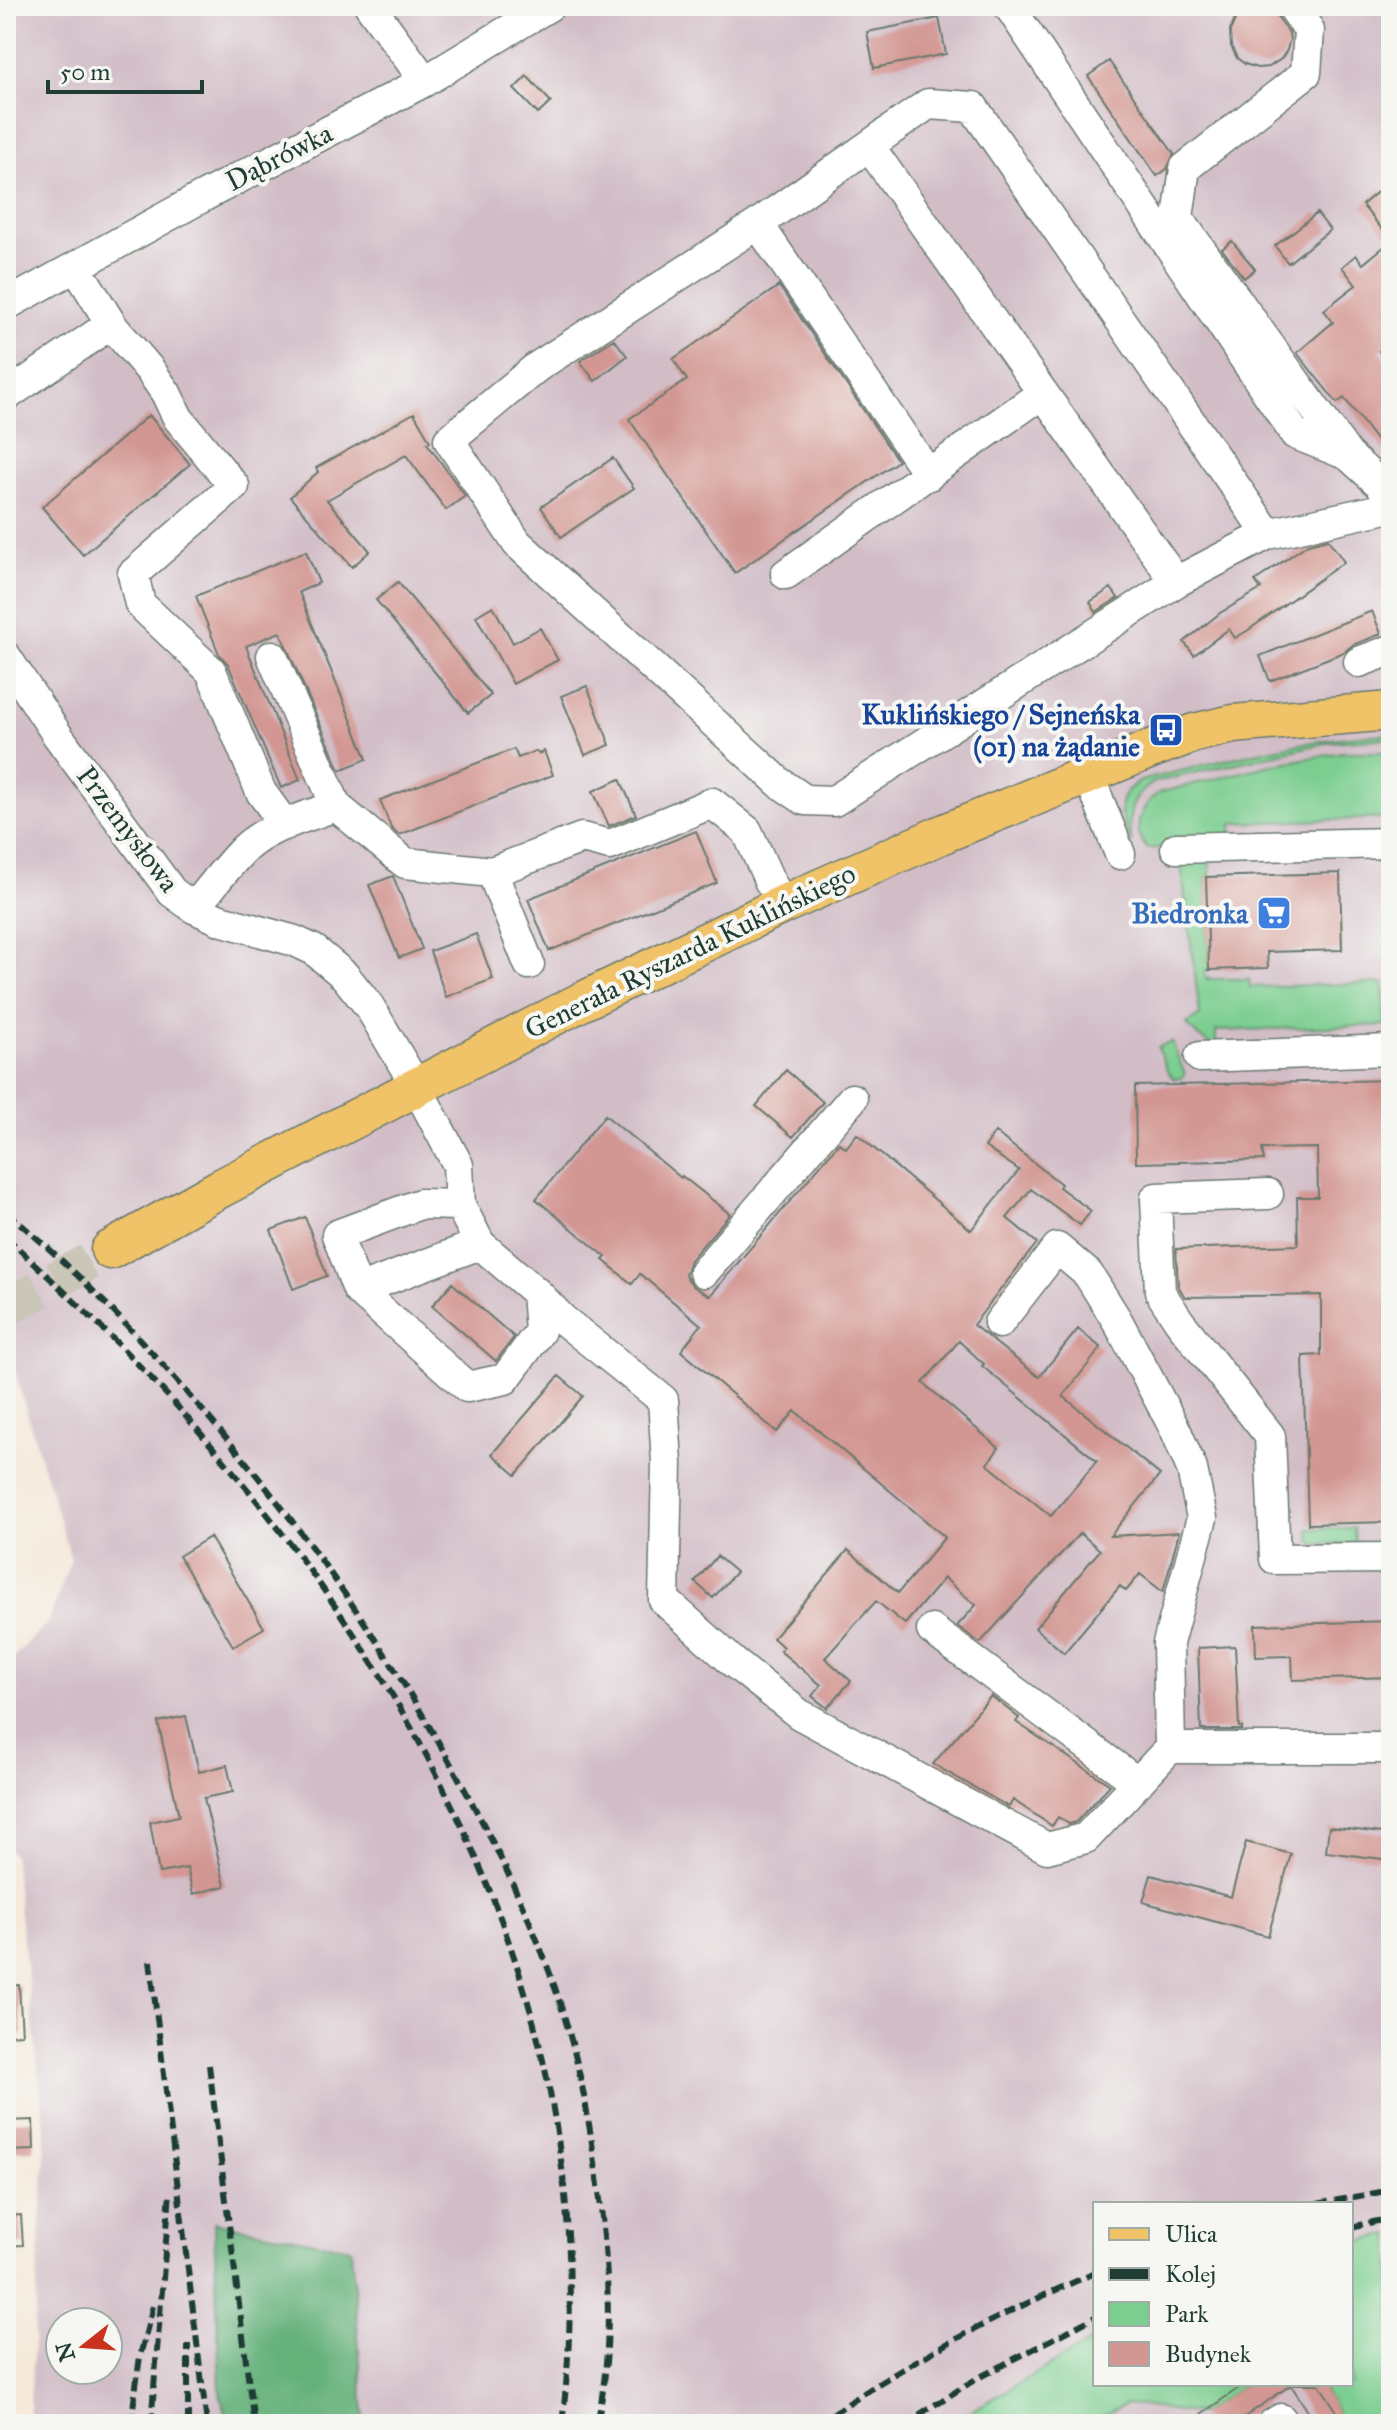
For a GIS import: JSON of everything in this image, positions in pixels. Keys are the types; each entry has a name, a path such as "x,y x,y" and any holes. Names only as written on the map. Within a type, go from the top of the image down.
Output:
{"main road":[{"name":"Generała Ryszarda Kuklińskiego","path":"110,1250 219,1189 581,1002 784,904 932,839 1194,733 1233,724 1391,711"},
{"name":"Generała Ryszarda Kuklińskiego","path":"1296,720 1391,725"}],"street":[{"path":"370,6 425,81"},
{"name":"Dąbrówka","path":"6,305 204,196 425,81 549,6"},
{"path":"1009,6 1295,434 1348,455"},
{"path":"1292,6 1309,30 1306,73 1185,168 1178,218 1348,455 1391,494"},
{"path":"1268,534 973,107 928,104 758,224 537,367 449,440 517,543 780,783 805,800 834,801 1176,582 1268,534 1391,507"},
{"path":"869,146 1176,582"},
{"path":"758,224 929,475"},
{"path":"76,267 111,324 166,393 178,418 234,486 133,574 140,604 211,671 261,792 285,825"},
{"path":"6,396 111,324"},
{"path":"786,574 1043,393"},
{"path":"1359,662 1391,650"},
{"path":"272,656 336,806 405,863 492,872 582,838 610,845 712,803 747,831 770,882 784,904"},
{"name":"Przemysłowa","path":"6,657 58,736 172,892 194,908 220,920 295,941 314,950 362,996 416,1086 458,1165 460,1205"},
{"path":"1088,774 1120,854"},
{"path":"194,908 244,849 258,838 336,806"},
{"path":"1176,848 1391,843"},
{"path":"492,872 529,964"},
{"path":"1200,1057 1391,1050"},
{"path":"704,1272 852,1099"},
{"path":"1268,1194 1156,1198 1160,1292 1179,1321 1270,1436 1275,1559 1391,1558"},
{"path":"537,1293 540,1331 514,1367 505,1379 467,1387 358,1290 337,1235 420,1204 460,1205 480,1244 537,1293 562,1319 663,1400 667,1463 664,1600 733,1662 799,1714 1047,1848 1086,1838 1170,1748 1168,1643 1202,1518 1192,1469 1176,1431 1118,1322 1088,1274 1057,1248 999,1323"},
{"path":"358,1290 480,1244"},
{"path":"932,1630 1138,1783"},
{"path":"1170,1748 1391,1748"},
{"path":"1273,2424 1281,2419 1284,2424"}],"shaded area":[{"path":"6,6 1391,6 1391,2423 29,2424 46,2136 13,1854 6,1847 6,1665 49,1621 71,1559 6,1335"}],"green space":[{"path":"1391,734 1391,738 1329,742 1155,782 1140,794 1132,808 1132,844 1122,818 1121,802 1125,794 1141,781 1296,745"},
{"path":"1342,752 1391,752 1391,818 1232,823 1232,839 1148,849 1139,835 1142,812 1158,793 1271,765"},
{"path":"1210,857 1210,877 1206,877 1209,970 1205,970 1206,979 1249,979 1250,987 1383,983 1385,1025 1216,1031 1216,1046 1196,1035 1187,1024 1200,1015 1181,865 1171,865 1171,859"},
{"path":"1172,1042 1185,1075 1181,1078 1174,1079 1167,1071 1158,1047"},
{"path":"1354,1528 1355,1543 1315,1544 1308,1529"},
{"path":"214,2222 351,2249 365,2424 228,2424 220,2394"},
{"path":"1391,2234 1391,2422 1345,2424 1323,2386 1353,2386 1353,2243"},
{"path":"1093,2340 1093,2386 1242,2386 1201,2414 1126,2404 1087,2424 949,2424"}],"building":[{"path":"1241,6 1274,6 1289,33 1287,50 1281,59 1269,67 1257,68 1245,64 1237,58 1231,46 1230,31"},
{"path":"939,18 946,54 874,68 867,32"},
{"path":"1109,61 1174,154 1167,169 1157,176 1088,76"},
{"path":"527,76 551,102 538,114 514,89"},
{"path":"1381,189 1391,201 1391,240 1362,205"},
{"path":"1317,213 1330,230 1288,263 1275,246"},
{"path":"1232,241 1255,269 1244,278 1222,249"},
{"path":"1391,241 1391,341 1379,351 1391,365 1391,459 1344,398 1337,403 1297,353 1333,322 1324,310 1356,285 1342,267 1356,255 1363,264"},
{"path":"779,286 898,461 735,573 629,419 687,380 673,359"},
{"path":"614,339 627,356 595,381 580,361"},
{"path":"414,413 430,441 427,443 465,496 446,510 406,455 327,500 370,551 352,567 290,497 318,472 316,468"},
{"path":"149,415 190,464 83,555 42,507"},
{"path":"613,458 634,488 561,537 541,507"},
{"path":"1328,539 1344,562 1247,631 1235,638 1229,629 1194,655 1184,642 1220,613 1261,589 1255,581 1308,544"},
{"path":"306,551 319,583 299,592 367,759 340,770 280,632 246,646 300,780 281,788 228,664 219,654 196,596"},
{"path":"398,582 491,695 468,713 376,600"},
{"path":"1111,588 1118,598 1096,612 1090,602"},
{"path":"493,606 513,643 540,628 558,660 513,684 476,616"},
{"path":"1372,611 1381,634 1270,681 1260,656"},
{"path":"587,686 610,745 585,755 561,696"},
{"path":"514,749 518,758 544,751 553,775 399,835 391,828 380,800"},
{"path":"620,779 636,815 609,826 593,791"},
{"path":"696,831 717,883 549,951 528,899"},
{"name":"Biedronka","path":"1340,873 1342,950 1267,952 1268,968 1209,970 1206,877"},
{"path":"393,876 422,949 399,958 369,885"},
{"path":"476,934 493,979 446,997 430,951"},
{"path":"786,1070 823,1102 793,1137 756,1106"},
{"path":"1391,1080 1391,1522 1308,1524 1303,1356 1321,1355 1321,1295 1185,1297 1178,1286 1176,1249 1298,1245 1297,1197 1318,1197 1317,1148 1262,1149 1264,1160 1136,1163 1135,1086"},
{"path":"605,1115 730,1214 690,1260 685,1275 693,1286 710,1296 839,1143 846,1148 857,1134 971,1230 1019,1170 985,1147 995,1132 1091,1211 1080,1225 1031,1189 1007,1218 1037,1243 973,1325 1039,1377 1078,1329 1101,1348 1063,1396 1160,1475 1110,1536 1179,1532 1163,1592 1140,1574 1126,1591 1120,1586 1064,1653 1035,1628 1100,1550 1080,1533 980,1643 957,1626 976,1605 944,1578 905,1624 876,1601 825,1658 851,1681 827,1708 812,1696 821,1685 780,1651 783,1647 773,1638 848,1550 898,1593 945,1537 795,1411 777,1432 681,1351 701,1325 640,1274 632,1284 603,1260 606,1257 536,1199","holes":["959,1341 984,1364 982,1366 1097,1461 1051,1516 987,1464 999,1448 923,1383"]},
{"path":"305,1217 327,1276 293,1289 271,1230"},
{"path":"452,1283 514,1337 496,1361 432,1306"},
{"path":"559,1376 583,1396 516,1475 492,1454"},
{"path":"210,1537 264,1628 233,1646 179,1556"},
{"path":"717,1556 736,1572 713,1598 695,1582"},
{"path":"1391,1621 1391,1677 1293,1680 1292,1656 1256,1657 1255,1625"},
{"path":"1235,1646 1239,1727 1242,1730 1201,1730 1198,1648"},
{"path":"991,1696 1019,1718 1016,1722 1110,1785 1076,1822 1069,1824 1058,1817 1052,1826 1013,1800 1009,1807 933,1764"},
{"path":"186,1716 199,1772 227,1765 233,1792 204,1798 225,1886 193,1894 187,1868 159,1873 150,1822 179,1816 158,1722"},
{"path":"1329,1827 1391,1834 1391,1860 1326,1852"},
{"path":"1246,1842 1291,1854 1268,1936 1143,1902 1151,1875 1231,1897"},
{"path":"19,1985 22,2034 6,2035 6,1986"},
{"path":"33,2120 34,2150 9,2151 8,2121"},
{"path":"21,2215 23,2245 6,2246 6,2216"},
{"path":"1242,2386 1290,2386 1234,2424 1208,2424 1201,2414"},
{"path":"1292,2386 1320,2386 1345,2424 1316,2424"}],"tunnel":[{"path":"6,1308 110,1250"}],"railway":[{"path":"6,1212 59,1258 134,1333 277,1501 344,1593 407,1689 497,1850 552,1980 573,2047 589,2123 607,2284 607,2340 597,2424"},
{"path":"6,1237 146,1373 190,1421 279,1530 360,1643 430,1761 487,1884 531,2011 559,2144 570,2281 562,2424"},
{"path":"150,1961 207,2424"},
{"path":"209,2065 254,2424"},
{"path":"1328,2202 1391,2190"},
{"path":"151,2424 170,2192"},
{"path":"1353,2227 1391,2218"},
{"path":"818,2424 884,2380 952,2341 1093,2274"},
{"path":"131,2424 140,2356 154,2302"},
{"path":"904,2424 976,2379 1093,2318"},
{"path":"188,2344 188,2424"}],"place":[{"name":"Kuklińskiego / Sejneńska (01) na żądanie","path":"1166,730"},
{"name":"Biedronka","path":"1274,913"}]}
